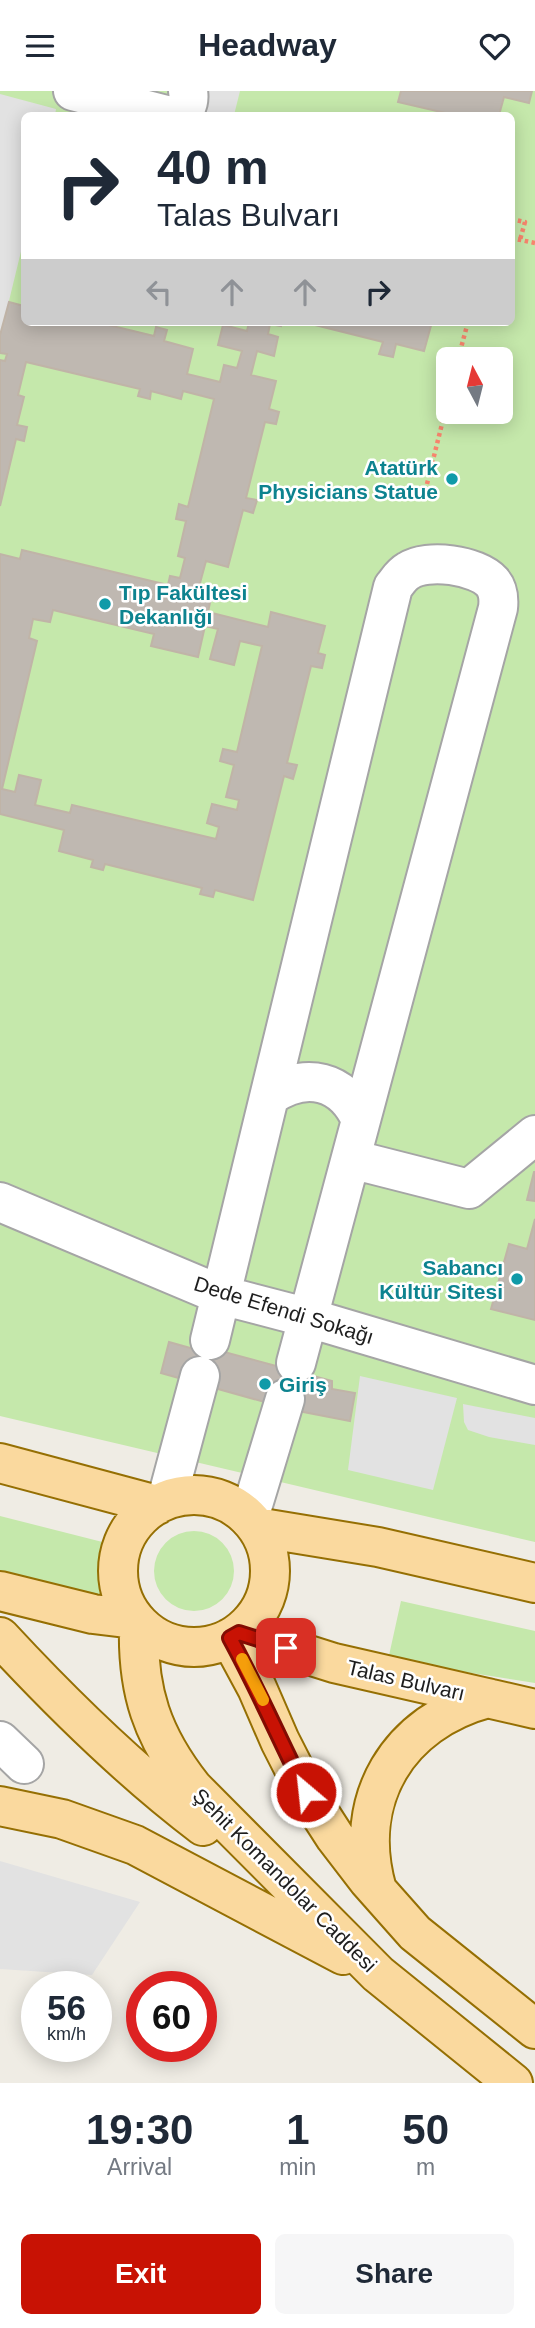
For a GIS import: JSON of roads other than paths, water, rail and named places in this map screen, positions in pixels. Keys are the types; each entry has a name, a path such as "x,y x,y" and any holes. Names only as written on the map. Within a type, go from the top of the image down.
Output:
{"main road":[{"path":"0,1463 162,1502"},
{"path":"189,1495 211,1497 231,1504 252,1522 261,1535 269,1556 270,1577 265,1598 255,1618 235,1636 198,1648 176,1646 156,1638 136,1622 118,1587 117,1565 122,1544 132,1525 148,1510 162,1502 189,1495"},
{"path":"252,1522 378,1547 535,1583"},
{"path":"0,1591 136,1622"},
{"name":"Şehit Komandolar Caddesi","path":"136,1622 140,1672 148,1709 174,1764 193,1788 378,1974 513,2083"},
{"path":"235,1636 280,1741 306,1792 335,1837 378,1892 415,1933 535,2029"},
{"name":"Talas Bulvarı","path":"235,1636 334,1663 535,1709"},
{"path":"0,1637 70,1710 138,1773 188,1815 295,1891"},
{"path":"378,1892 372,1871 369,1825 381,1782 407,1743 434,1720 466,1704 488,1698"},
{"path":"0,1806 62,1819 135,1845 378,1974"}],"lane":[{"path":"183,112 189,100 188,91"},
{"path":"102,94 157,112"},
{"path":"210,1339 393,587 400,577 418,566 447,565 466,568 491,581 499,599 498,608 296,1363"},
{"path":"270,1095 294,1083 321,1083 346,1097 361,1120"},
{"path":"351,1159 468,1189 535,1135"},
{"name":"Dede Efendi Sokağı","path":"0,1202 221,1295 309,1318 535,1385"},
{"path":"162,1502 200,1376"},
{"path":"252,1522 285,1399"}],"place":[{"name":"Atatürk Physicians Statue","path":"452,479"},
{"name":"Tıp Fakültesi Dekanlığı","path":"105,604"},
{"name":"Sabancı Kültür Sitesi","path":"517,1279"},
{"name":"Giriş","path":"265,1384"}]}
